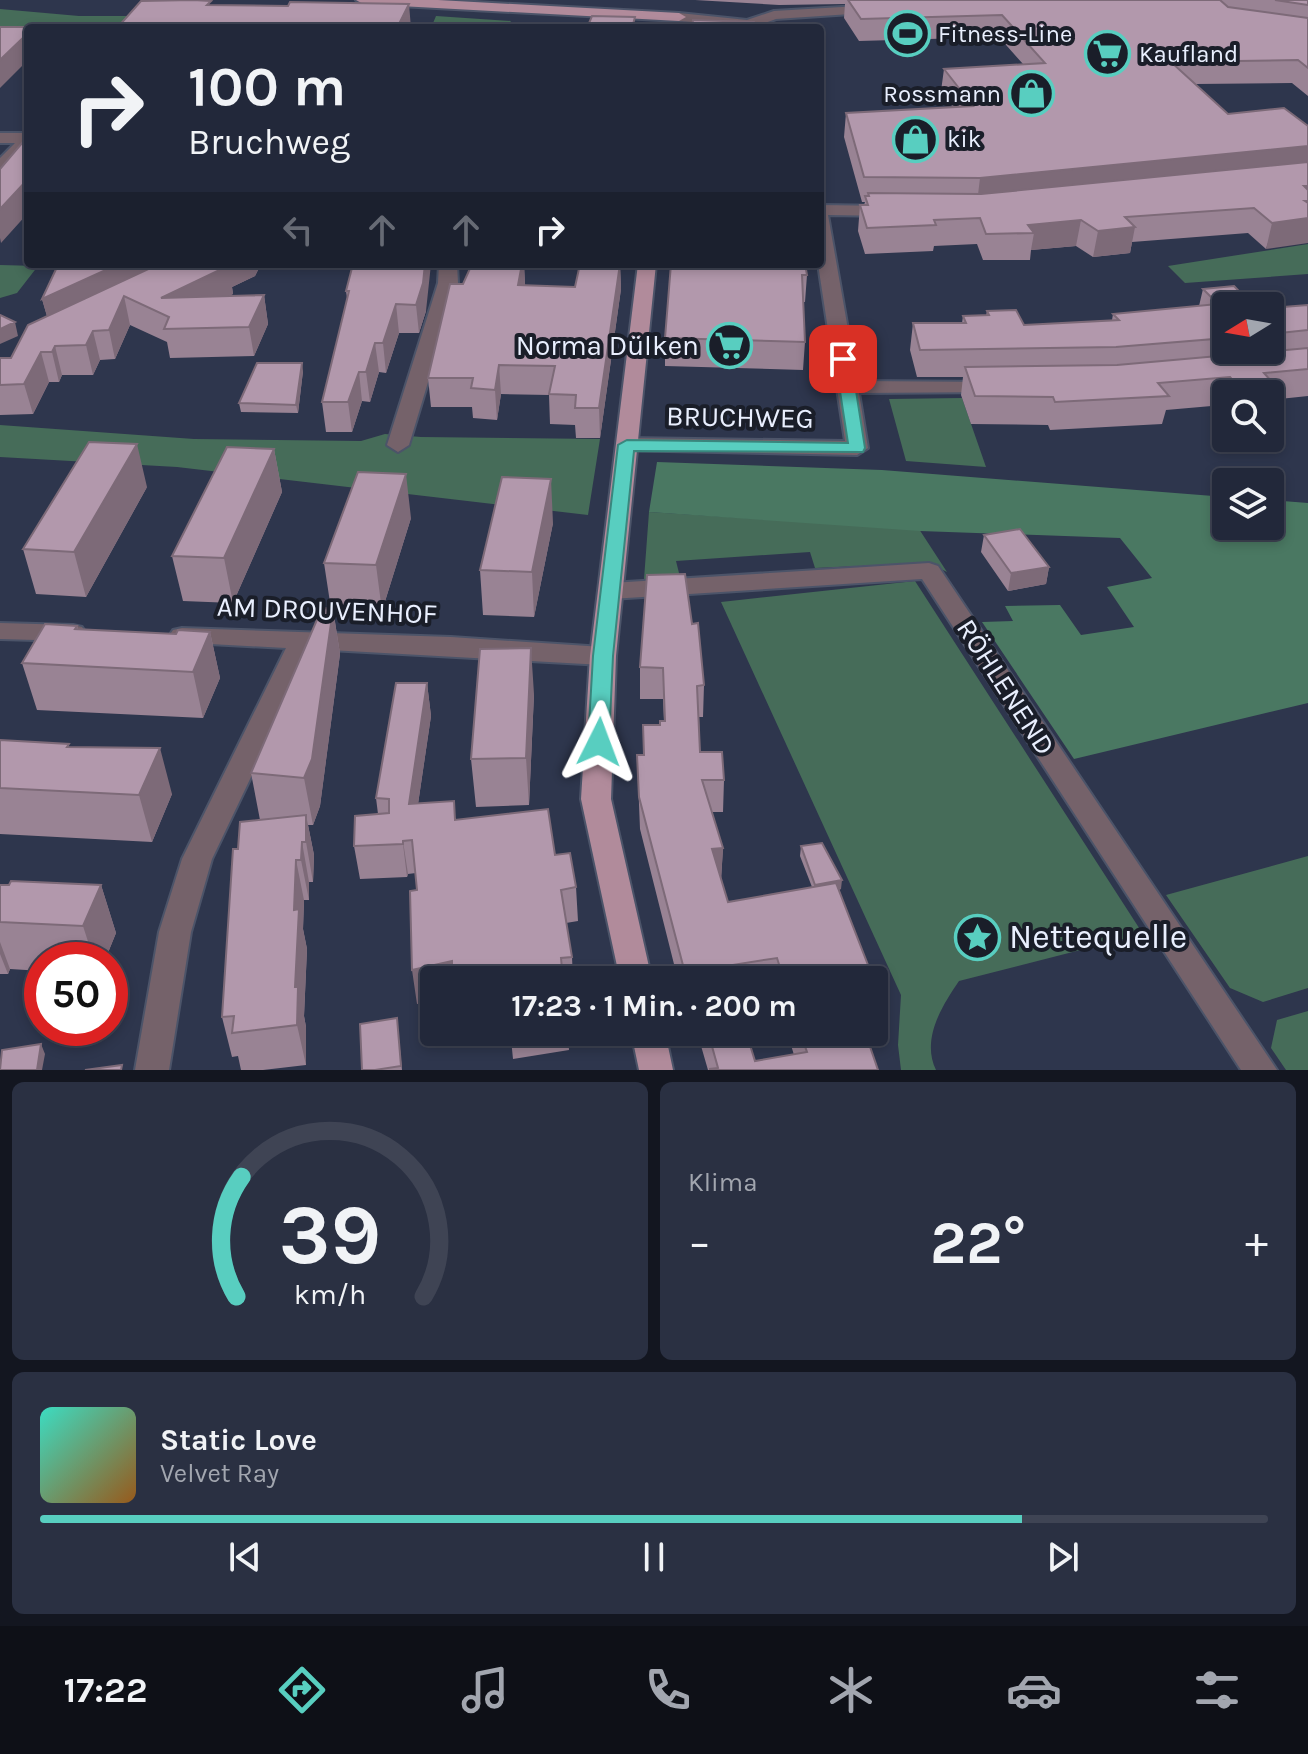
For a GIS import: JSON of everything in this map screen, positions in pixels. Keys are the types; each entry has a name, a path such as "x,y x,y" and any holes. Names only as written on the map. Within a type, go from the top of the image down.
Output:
{"main road":[{"path":"363,0 538,5 678,23 686,2"},
{"path":"392,2 449,14 621,21 631,24"},
{"path":"633,966 596,799 603,656 647,268"},
{"path":"651,1046 656,1070"}],"street":[{"path":"764,24 786,7 894,8"},
{"path":"678,23 706,24"},
{"path":"0,138 24,138"},
{"path":"0,168 24,142"},
{"path":"824,213 914,211"},
{"name":"BRUCHWEG","path":"627,445 857,448 824,238"},
{"path":"398,445 448,283 448,268"},
{"path":"848,387 1009,387"},
{"name":"RÖHLENEND","path":"611,591 929,571 1260,1070"},
{"path":"0,631 95,634"},
{"name":"AM DROUVENHOF","path":"158,635 603,656"},
{"path":"152,1070 175,932 197,859 303,640"}],"green space":[{"path":"0,9 79,16 141,16 134,24 24,24 24,29 0,37"},
{"path":"436,16 511,21 509,24 433,24"},
{"path":"1308,244 1308,274 1185,283 1168,266"},
{"path":"0,265 36,268 17,293 0,298"},
{"path":"962,398 986,467 906,461 889,399"},
{"path":"0,425 194,439 361,441 385,434 600,439 588,515 177,467 0,457"},
{"path":"657,462 882,470 1212,496 1212,540 1284,540 1284,501 1308,503 1308,703 1074,759 982,622 1013,621 1005,606 1060,605 1081,635 1134,627 1107,587 1152,578 1120,538 920,531 649,512"},
{"path":"649,512 919,529 947,572 929,563 815,568 810,552 676,561 680,577 644,579"},
{"path":"915,581 1143,934 959,981 940,1012 932,1035 932,1058 936,1070 901,1070 898,1045 901,995 721,602"},
{"path":"1308,856 1308,988 1263,1002 1230,988 1166,895"},
{"path":"1308,1011 1308,1070 1286,1070 1271,1048 1277,1020"}],"building":[{"path":"193,0 211,1 207,5 288,6 290,2 409,4 399,24 121,24 141,1"},
{"path":"848,0 1220,0 1228,7 1308,18 1308,68 1298,60 1171,62 1228,114 1284,108 1308,126 1308,146 980,178 864,177 846,113 973,106 944,69 1045,63 1002,15 861,19"},
{"path":"1275,0 1308,0 1308,5"},
{"path":"592,16 635,17 633,24 589,24"},
{"path":"693,20 755,24 692,24"},
{"path":"0,27 24,27 24,37 0,60"},
{"path":"24,141 24,183 0,209 0,169"},
{"path":"1308,162 1308,186 1304,186 1308,190 1308,201 1305,201 1308,203 1308,218 1272,223 1254,208 1125,217 1135,227 1098,231 1081,220 1028,225 1034,233 986,234 980,218 934,220 936,225 867,228 860,205 868,205 865,196 869,196 868,193 981,194"},
{"path":"57,268 110,268 42,299"},
{"path":"150,268 224,268 161,298 264,295 249,327 164,329 169,317 124,296 109,330 93,331 86,345 55,346 52,352 41,352 24,384 0,385 0,358 11,358 28,325"},
{"path":"352,268 425,268 416,305 396,304 383,343 375,343 366,372 359,372 348,402 322,402 349,291 346,291"},
{"path":"470,268 521,268 518,285 575,287 579,268 619,268 599,408 575,408 576,395 549,394 555,366 499,365 495,390 471,388 473,378 428,378 450,284 463,284"},
{"path":"671,268 806,268 807,275 802,275 805,342 665,338"},
{"path":"1234,286 1240,292 1212,292 1212,298 1203,289"},
{"path":"1212,305 1212,339 1116,347 920,350 913,323 966,323 963,316 989,315 987,311 1016,310 1024,325 1119,320 1113,314"},
{"path":"1308,305 1308,330 1284,333 1284,307"},
{"path":"0,315 15,322 0,329"},
{"path":"1308,348 1308,369 1264,373 1270,380 1233,380 1230,377 1158,383 1169,396 1055,402 1053,397 975,396 965,367 1117,365 1212,357 1212,364 1284,364 1284,350"},
{"path":"257,363 302,363 296,405 239,403"},
{"path":"89,442 137,444 74,552 23,549"},
{"path":"227,447 274,449 224,558 172,556"},
{"path":"358,472 406,474 376,565 324,563"},
{"path":"502,477 551,479 532,572 480,570"},
{"path":"1020,529 1049,567 1011,573 984,535"},
{"path":"685,574 692,624 698,623 704,685 697,686 700,752 722,752 724,780 702,780 723,848 712,849 728,902 836,883 868,965 780,966 777,958 726,966 683,966 639,797 637,755 644,755 643,725 660,725 660,721 665,721 663,668 640,667 647,575"},
{"path":"322,608 333,609 312,759 304,778 251,773"},
{"path":"45,624 77,626 75,629 176,634 178,630 210,632 193,672 22,663"},
{"path":"531,648 526,758 471,759 480,649"},
{"path":"396,683 427,683 409,804 454,801 455,820 548,809 555,855 570,853 576,887 561,890 572,957 561,958 562,966 452,966 452,961 412,970 410,891 417,890 412,840 403,841 403,844 354,846 355,816 389,813 389,799 376,798"},
{"path":"0,740 69,744 67,747 160,748 139,795 0,788"},
{"path":"306,815 306,842 302,842 301,860 296,860 294,910 299,909 295,987 298,987 297,1025 232,1033 234,1016 222,1017 233,849 238,849 240,822"},
{"path":"822,843 842,880 815,885 801,846"},
{"path":"11,881 101,885 83,926 0,922 0,885 9,885"},
{"path":"397,1018 401,1066 362,1070 360,1024"},
{"path":"41,1046 37,1070 0,1070 2,1050"},
{"path":"712,1046 750,1046 755,1061 807,1052 805,1046 870,1046 878,1070 710,1070 718,1068"},
{"path":"122,1065 121,1070 85,1070"}],"place":[{"name":"Fitness-Line","path":"907,34"},
{"name":"Kaufland","path":"1108,54"},
{"name":"Rossmann","path":"1032,94"},
{"name":"kik","path":"916,139"},
{"name":"Norma Dülken","path":"730,345"},
{"name":"Nettequelle","path":"978,937"}],"route":[{"path":"599,742 603,656 627,445 857,448 843,359"}]}
